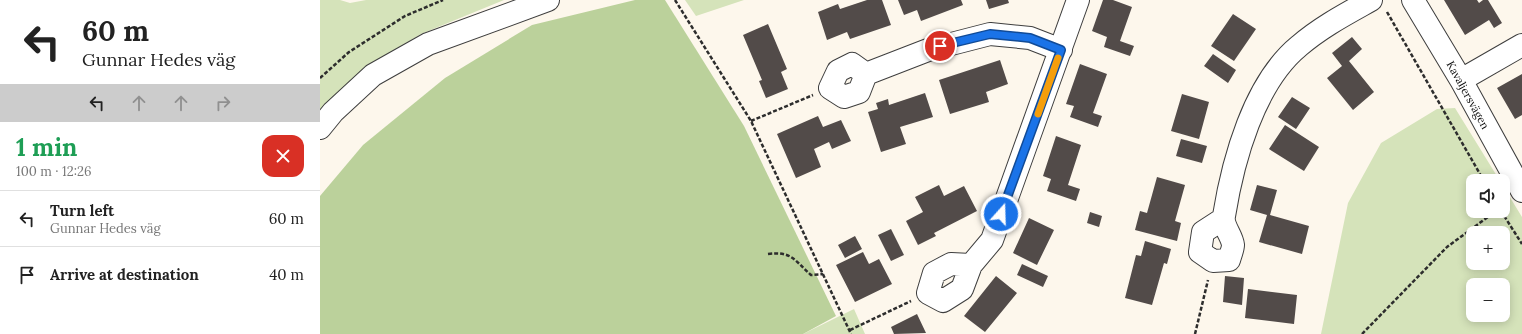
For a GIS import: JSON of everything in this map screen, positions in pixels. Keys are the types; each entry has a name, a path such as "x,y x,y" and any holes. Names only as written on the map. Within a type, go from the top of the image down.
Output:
{"street":[{"path":"320,128 333,112 373,75 428,44 545,0"},
{"path":"928,293 943,301 962,289 971,265 992,240 1078,0"},
{"name":"Kavaljersvägen","path":"1413,0 1461,80 1522,191"},
{"path":"1212,261 1229,260 1233,245 1223,219 1234,169 1253,110 1274,72 1297,47 1324,26 1377,3"},
{"path":"830,88 844,97 859,92 866,74 928,50 990,34 1030,38 1061,50"},
{"path":"1461,80 1522,45"}],"path":[{"path":"320,78 349,52 405,16 443,0"},
{"path":"675,0 751,121 851,334"},
{"path":"1377,3 1480,174"},
{"path":"751,121 830,88"},
{"path":"1362,334 1447,247 1486,218"},
{"path":"1506,218 1522,244"},
{"path":"768,254 782,252 792,257 811,274 823,274"},
{"path":"1195,334 1212,261"},
{"path":"850,330 928,293"}],"green space":[{"path":"320,0 340,0 350,3 366,0 504,0 421,34 364,68 320,112"},
{"path":"635,0 665,0 744,126 836,316 803,334 320,334 320,196 363,145 445,78 532,25"},
{"path":"685,0 744,0 696,16"},
{"path":"1455,108 1496,174 1466,174 1466,218 1510,218 1510,197 1522,217 1522,334 1321,334 1348,203 1381,143 1437,109"},
{"path":"854,309 865,334 803,334"}],"building":[{"path":"867,0 882,0 891,25 850,39 847,32 827,40 818,12 838,4 840,9"},
{"path":"898,0 961,0 963,5 921,21 917,10 904,15"},
{"path":"986,0 1008,0 1009,3 989,9"},
{"path":"1103,0 1113,0 1132,7 1120,41 1134,46 1130,56 1104,47 1107,37 1092,31"},
{"path":"1444,0 1477,0 1479,3 1483,0 1488,0 1502,23 1494,28 1489,20 1465,35"},
{"path":"1233,14 1256,29 1234,61 1211,46"},
{"path":"768,24 787,69 781,72 788,89 766,98 759,81 762,80 743,35"},
{"path":"1352,37 1362,49 1349,61 1374,92 1353,110 1327,78 1342,66 1332,53"},
{"path":"1213,54 1236,70 1228,83 1204,66"},
{"path":"1000,60 1008,84 986,92 989,102 950,114 939,80"},
{"path":"1080,64 1107,74 1093,113 1102,116 1098,127 1070,117 1074,106 1066,104"},
{"path":"1522,74 1522,115 1515,119 1497,88"},
{"path":"925,93 933,117 900,127 906,144 881,152 868,112 878,109 876,103 888,99 889,105"},
{"path":"1182,94 1209,102 1199,139 1171,131"},
{"path":"1292,97 1310,108 1296,129 1278,117"},
{"path":"818,116 823,127 841,120 851,141 832,149 829,142 814,149 821,167 796,178 777,134"},
{"path":"1285,125 1319,147 1304,171 1269,149"},
{"path":"1056,136 1081,145 1068,185 1080,189 1076,201 1047,191 1051,179 1043,176"},
{"path":"1181,139 1207,146 1202,163 1176,156"},
{"path":"1157,177 1185,185 1175,221 1181,223 1177,241 1135,230 1140,211 1147,213"},
{"path":"939,185 944,196 964,186 977,211 934,233 936,236 918,245 906,221 923,212 915,197"},
{"path":"1257,185 1277,190 1270,215 1309,226 1302,254 1259,242 1267,215 1250,210"},
{"path":"1090,212 1102,216 1099,227 1087,223"},
{"path":"1029,218 1054,230 1037,265 1013,253"},
{"path":"891,229 904,255 891,261 878,235"},
{"path":"855,236 862,249 845,258 838,245"},
{"path":"1145,241 1171,249 1167,264 1164,263 1152,305 1125,298 1136,255 1141,256"},
{"path":"863,252 869,264 879,259 892,284 855,302 836,265"},
{"path":"1022,264 1048,276 1043,287 1017,275"},
{"path":"996,276 1017,293 985,332 964,316"},
{"path":"1225,276 1244,278 1242,305 1223,302"},
{"path":"1248,289 1297,295 1294,324 1245,318"},
{"path":"917,314 926,333 894,334 891,327"}],"slow traffic":[{"path":"1038,114 1058,58"}],"route":[{"path":"940,46 990,34 1030,38 1061,50 1001,214"}]}
